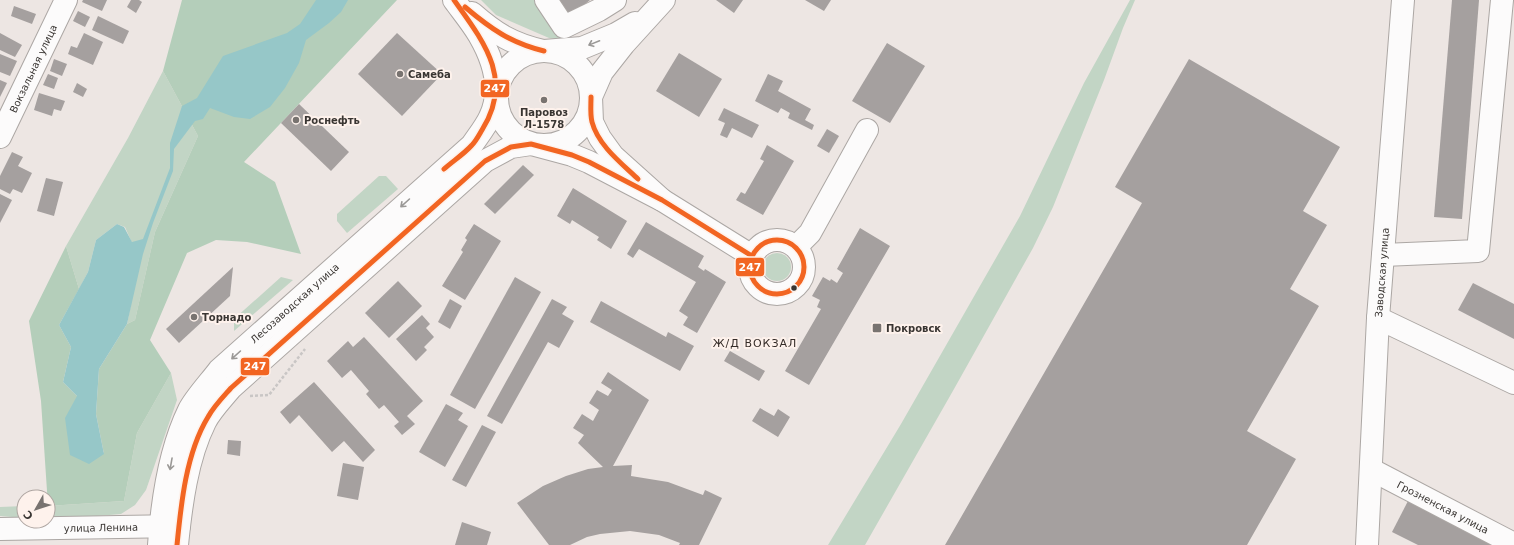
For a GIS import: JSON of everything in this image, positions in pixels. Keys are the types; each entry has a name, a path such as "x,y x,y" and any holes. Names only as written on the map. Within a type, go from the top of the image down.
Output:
{"street":[{"name":"Вокзальная улица","path":"1,134 66,0"},
{"path":"455,0 504,38 523,46 558,54 570,59 578,66 587,80 591,96 592,122 600,138 613,156 662,200"},
{"path":"455,0 479,35 490,58 495,75 496,98 499,113 506,127 517,137 531,144 572,155 662,200 752,256"},
{"path":"546,0 564,27 599,10 615,0"},
{"name":"Заводская улица","path":"1367,545 1372,470 1378,318 1403,0"},
{"path":"1383,255 1478,251 1502,0"},
{"path":"496,98 500,80 511,64 521,57 533,52 582,48 616,34 659,6"},
{"path":"169,536 191,460 205,421 231,388 485,161 511,146 531,144 541,146 558,143 575,134 589,113 591,96 602,72 624,44 659,6"},
{"name":"Лесозаводская улица","path":"169,536 172,454 189,409 218,370 472,145 490,117 496,98"},
{"path":"796,247 810,233 867,130"},
{"path":"770,240 780,240 790,243 796,247 802,256 804,273 796,287 788,292 771,294 763,291 752,278 750,267 752,256 761,244 770,240"},
{"path":"1378,318 1514,383"},
{"name":"Грозненская улица","path":"1372,470 1514,544"},
{"name":"улица Ленина","path":"0,528 169,536"}],"path":[{"path":"246,396 270,395 306,348"}],"green space":[{"path":"182,0 397,0 244,162 275,182 301,254 247,242 216,240 187,253 150,340 171,373 137,433 124,501 56,505 56,489 47,489 41,401 29,321 66,246 79,289 59,325 71,347 63,382 77,396 104,454 96,414 99,369 127,324 135,320 155,232 198,136 163,71"},
{"path":"481,0 540,0 563,40 549,38 496,15"},
{"path":"1130,0 1135,0 1053,207 1033,248 865,545 828,545 901,424 1020,216 1084,83"},
{"path":"163,71 198,136 155,232 135,320 127,324 131,304 132,243 125,227 117,224 96,240 88,272 79,289 66,246 128,138"},
{"path":"379,176 386,176 398,189 347,233 337,221 337,214"},
{"path":"777,253 787,257 791,267 787,277 777,281 767,277 763,267 767,257"},
{"path":"281,277 293,280 234,331 234,319"},
{"path":"171,373 177,400 146,490 135,505 121,514 56,519 56,505 124,501 137,433"},
{"path":"16,506 16,517 0,516 0,507"}],"water":[{"path":"316,0 348,0 341,12 306,40 299,63 285,88 270,107 250,119 234,117 210,108 203,119 195,121 174,149 173,171 143,254 127,324 99,369 96,414 104,454 89,464 70,455 65,418 77,396 63,382 71,347 59,325 88,272 96,240 117,224 124,227 132,242 143,239 170,168 170,143 182,106 197,98 223,56 287,33 300,24"}],"building":[{"path":"83,0 107,0 102,11 82,2"},
{"path":"131,0 139,0 142,2 136,13 127,7"},
{"path":"557,0 590,0 571,16"},
{"path":"716,0 743,0 734,13"},
{"path":"805,0 831,0 824,11"},
{"path":"1452,0 1479,0 1462,219 1434,217"},
{"path":"14,6 36,14 32,24 11,16"},
{"path":"78,11 90,17 85,27 73,21"},
{"path":"98,16 129,31 123,44 92,30"},
{"path":"0,33 22,45 15,57 0,50"},
{"path":"84,33 103,42 93,65 68,54 71,46 77,48"},
{"name":"Самеба","path":"397,33 442,74 402,116 358,74"},
{"path":"887,43 925,66 890,123 852,101"},
{"path":"679,53 722,79 699,117 656,91"},
{"path":"0,54 17,61 10,76 0,72"},
{"path":"54,59 67,64 62,76 50,71"},
{"path":"1189,59 1340,147 1303,211 1327,225 1290,289 1319,306 1247,431 1296,459 1247,545 945,545 1142,203 1115,187"},
{"path":"48,74 58,78 54,89 43,85"},
{"path":"768,74 783,81 778,91 811,109 805,120 814,125 812,130 788,118 790,113 781,108 778,113 755,101"},
{"path":"0,80 7,83 0,97"},
{"path":"77,83 87,89 83,97 73,92"},
{"path":"39,93 65,101 61,111 54,109 52,116 34,110"},
{"path":"299,104 349,152 331,171 281,123"},
{"path":"724,108 759,125 752,138 732,128 727,138 720,135 725,123 718,120"},
{"path":"827,129 839,136 829,153 817,146"},
{"path":"767,145 794,161 763,215 736,200 741,192 745,194 764,161 760,159"},
{"path":"12,152 23,157 18,166 32,173 22,193 13,189 10,194 0,189 0,176"},
{"path":"523,165 534,175 495,214 484,204"},
{"path":"46,178 63,182 54,216 37,211"},
{"path":"573,188 627,221 611,249 597,240 599,237 572,220 570,224 557,216"},
{"path":"0,194 12,200 0,223"},
{"path":"646,222 704,256 698,267 704,271 705,269 726,282 697,333 683,325 688,317 679,311 696,282 639,249 633,258 627,254"},
{"path":"474,224 501,241 465,300 442,286 463,252 461,250 467,240 465,238"},
{"path":"860,228 890,246 809,385 785,371 821,309 817,307 820,300 812,296 823,277 830,281 831,279 837,283 843,273 837,269"},
{"name":"Торнадо","path":"233,267 230,296 179,343 166,329"},
{"path":"515,277 541,292 475,409 450,395"},
{"path":"398,281 422,306 389,338 365,313"},
{"path":"1473,283 1514,304 1514,339 1458,310"},
{"path":"450,299 462,306 450,329 438,322"},
{"path":"552,299 567,307 562,314 574,321 559,348 548,342 502,424 487,416"},
{"path":"601,301 666,337 668,332 694,346 680,371 590,322"},
{"path":"422,315 430,324 426,328 434,337 424,347 427,350 416,361 396,339"},
{"path":"364,337 423,401 407,416 415,424 402,435 394,426 399,422 384,405 379,409 366,394 369,391 351,370 342,378 327,361 348,341 353,347"},
{"path":"730,351 765,371 759,381 724,361"},
{"path":"608,372 649,400 613,466 632,465 631,476 668,482 703,495 705,490 722,498 699,545 679,545 680,543 659,535 630,531 587,537 570,545 549,545 517,503 543,486 566,476 588,469 603,467 578,443 584,435 573,428 582,414 593,421 599,410 589,403 597,390 608,396 612,390 601,383"},
{"path":"314,382 375,450 363,462 344,441 332,452 299,415 290,424 280,412"},
{"path":"446,404 463,413 458,420 468,426 445,467 419,452"},
{"path":"760,408 774,416 778,409 790,417 778,437 752,421"},
{"path":"482,425 496,432 466,487 452,480"},
{"path":"228,440 241,441 240,456 227,454"},
{"path":"343,463 364,467 358,500 337,496"},
{"path":"1408,501 1492,545 1418,545 1392,532"},
{"path":"462,522 491,532 487,545 455,545"}],"transit line":[{"name":"247","path":"444,169 466,151 476,140 491,111 495,94 495,78 491,62 476,31 454,0"},
{"name":"247","path":"465,7 502,34 521,44 544,51"},
{"name":"247","path":"591,97 591,119 599,138 611,153 638,179"},
{"name":"247","path":"177,545 180,513 194,446 210,413 219,402 231,388 485,161 511,147 531,144 572,155 589,162 662,200 752,256"},
{"name":"247","path":"772,240 782,240 796,248 802,257 804,267 802,277 796,286 782,294 772,294 762,289 755,282 750,272 750,262 755,252 762,245 772,240"}],"place":[{"name":"Самеба","path":"400,74"},
{"name":"Паровоз Л-1578","path":"544,100"},
{"name":"Роснефть","path":"296,120"},
{"name":"Торнадо","path":"194,317"},
{"name":"Покровск","path":"877,328"}],"district":[{"name":"Ж/Д ВОКЗАЛ","path":"755,343"}]}
